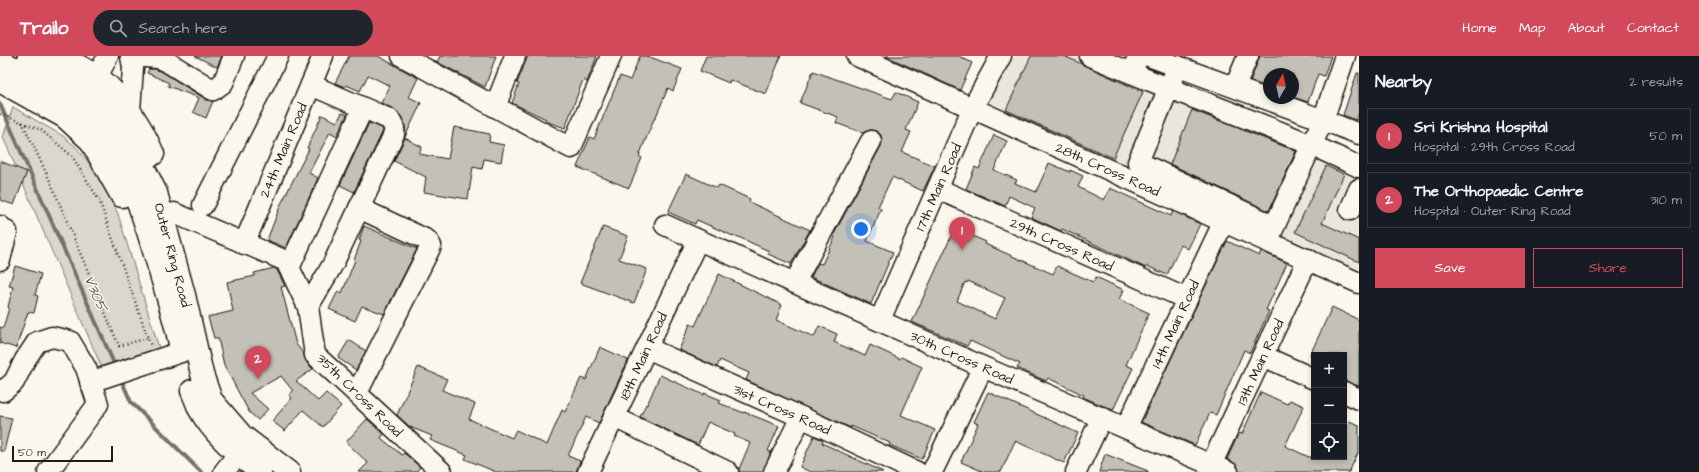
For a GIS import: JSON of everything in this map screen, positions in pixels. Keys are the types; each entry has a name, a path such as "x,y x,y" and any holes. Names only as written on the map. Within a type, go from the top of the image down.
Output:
{"highway":[{"path":"0,81 65,117 91,141 126,203 156,300 183,323 193,296 174,213 164,178 146,136 130,110 97,77 58,56"},
{"name":"Outer Ring Road","path":"0,62 30,62 62,93 88,114 114,148 138,201 211,400 242,436 289,472"},
{"name":"Outer Ring Road","path":"183,323 181,352 187,377 200,409 215,429 238,454 260,472"}],"street":[{"path":"97,77 108,56"},
{"path":"130,110 133,68 131,56 158,58 163,60 213,90 223,83 234,56"},
{"path":"203,205 278,56"},
{"name":"24th Main Road","path":"244,244 323,56"},
{"path":"496,107 515,56"},
{"path":"413,59 571,148 611,56"},
{"name":"28th Cross Road","path":"857,56 1224,221 1271,234 1308,259 1359,283"},
{"name":"17th Main Road","path":"880,320 973,107 1001,56"},
{"path":"1090,56 1135,65 1168,88 1312,144 1359,167"},
{"path":"1149,56 1359,134"},
{"path":"1235,87 1248,56"},
{"path":"1178,66 1138,162 1271,234 1323,120 1345,56"},
{"path":"308,307 332,264 395,130 394,125 389,119 311,85"},
{"path":"289,268 363,108"},
{"path":"795,282 871,141"},
{"name":"29th Cross Road","path":"938,189 1187,299"},
{"path":"1350,210 1359,189"},
{"path":"357,393 432,246 427,240 359,208"},
{"name":"35th Cross Road","path":"174,213 286,261 308,307 315,355 442,472"},
{"name":"14th Main Road","path":"1126,428 1224,221"},
{"name":"30th Cross Road","path":"665,225 983,367 1220,468"},
{"path":"0,260 4,229"},
{"name":"18th Main Road","path":"588,472 698,240"},
{"name":"13th Main Road","path":"1220,468 1263,356 1308,259"},
{"path":"0,390 3,391 14,382 25,360 38,342 52,337 70,341 86,368 98,404 48,472"},
{"name":"31st Cross Road","path":"646,348 801,417 917,472"},
{"path":"90,382 181,352"},
{"path":"1263,356 1311,377"},
{"path":"932,472 983,367"},
{"path":"1347,393 1359,398"},
{"path":"614,417 728,472"},
{"path":"774,472 801,417"},
{"path":"1076,472 1102,417"},
{"path":"224,472 238,454"}],"path":[{"path":"0,114 40,130 72,156 99,200 156,360"},
{"path":"22,122 51,183 119,346 148,338"}],"shaded area":[{"path":"1007,56 1099,56 1359,157 1359,276 983,106"},
{"path":"13,107 63,136 76,147 98,174 118,214 159,348 101,366 3,137"}],"building":[{"path":"195,56 222,56 217,67"},
{"path":"349,56 378,56 418,78 409,97 421,103 405,137 405,126 401,116 394,109 381,103 390,86 368,75 360,91 346,85 345,87 335,83"},
{"path":"440,56 496,56 485,87 437,62"},
{"path":"528,56 597,56 587,82 583,80 565,128 545,121 546,119 512,103 519,84 517,83"},
{"path":"640,56 647,56 682,69 673,91 668,88 654,119 639,156 642,158 629,188 577,167 590,137 594,139 620,76 630,80"},
{"path":"706,56 781,56 766,94 730,80 729,83 700,71"},
{"path":"886,56 959,56 972,63 960,90"},
{"path":"1031,56 1064,56 1143,92 1113,158 1006,110"},
{"path":"1260,56 1331,56 1324,76 1318,74 1308,102 1299,99 1299,68 1263,68 1263,86 1250,81"},
{"path":"149,69 155,69 164,73 207,100 213,101 206,118 193,112 199,98 168,86 169,83 147,73"},
{"path":"813,71 892,99 896,92 918,102 906,130 911,132 902,152 935,166 923,191 892,177 878,207 881,209 867,241 893,252 871,304 811,277 818,263 822,264 835,237 833,236 881,146 882,141 881,135 876,131 870,130 863,133 836,123 838,117 800,103"},
{"path":"1357,73 1359,73 1359,112 1356,120 1343,115"},
{"path":"1192,110 1296,151 1269,211 1170,164"},
{"path":"342,113 347,115 337,136 330,132 309,173 318,178 286,248 267,240 281,204 309,149 307,148 322,115 337,122"},
{"path":"369,123 382,128 383,131 354,192 340,185"},
{"path":"454,127 490,134 489,142 504,145 501,162 484,159 482,169 473,167 468,199 424,192 426,177 394,161 405,138 422,147 419,154 448,159"},
{"path":"994,135 1007,141 994,170 1017,180 1015,183 1036,192 1049,163 1070,172 1070,170 1083,176 1078,187 1104,200 1110,188 1171,216 1173,211 1200,224 1188,249 1181,245 1167,275 1147,266 1146,268 1062,229 1061,231 1031,217 1035,208 1009,196 1005,206 966,189 975,167 979,169"},
{"path":"0,161 27,172 14,205 0,200"},
{"path":"1326,166 1344,174 1322,223 1359,240 1359,262 1295,232"},
{"path":"686,174 717,188 719,185 750,199 749,202 810,230 791,264 768,254 769,251 734,235 733,236 697,220 695,224 668,212"},
{"path":"364,226 417,249 384,314 362,306 355,321 329,309 338,291 342,293 355,260 361,241 359,240"},
{"path":"603,227 628,236 619,259 647,269 634,303 580,283"},
{"path":"955,228 986,242 985,244 1053,274 1057,266 1093,282 1096,277 1124,290 1119,299 1149,313 1126,365 1133,368 1113,410 1083,397 1084,395 1048,378 1046,381 1017,368 1020,364 970,341 967,346 912,322","holes":["968,281 1005,298 995,319 957,301 965,282 967,283"]},
{"path":"1227,241 1259,256 1261,251 1287,263 1266,310 1269,311 1250,353 1244,350 1216,415 1210,413 1195,445 1141,422"},
{"path":"15,266 41,274 35,295 38,296 34,313 28,312 16,348 0,343 0,327 3,328 9,308 13,287 9,286"},
{"path":"274,268 277,270 285,286 281,287 296,344 303,353 307,363 313,369 296,381 318,401 326,393 341,406 323,427 303,410 285,431 272,421 292,398 289,395 293,391 281,376 250,393 268,409 258,420 249,412 224,365 218,338 214,338 208,317 233,311 227,282 255,276 254,273"},
{"path":"719,274 782,305 776,320 814,337 819,326 837,334 834,342 865,356 870,345 900,359 901,357 922,367 901,415 935,430 922,459 889,445 890,443 851,426 851,428 746,380 749,373 720,360 717,367 679,350 690,324 695,326"},
{"path":"1332,307 1359,320 1359,386 1347,382 1347,352 1311,352"},
{"path":"349,340 366,351 356,370 338,358"},
{"path":"600,347 628,360 599,423 586,417 568,456 580,461 576,472 496,472 465,459 467,455 430,440 432,436 410,427 397,415 418,367 447,379 442,390 475,404 469,419 512,438 516,430 547,445 562,410 565,412 581,378 586,380"},
{"path":"660,375 704,395 704,393 721,400 719,403 779,426 768,451 771,452 763,472 739,472 750,443 734,436 735,434 708,422 698,445 640,417"},
{"path":"988,392 1078,433 1064,463 1015,441 1001,472 984,472 961,462 978,424 974,422"},
{"path":"1261,392 1287,404 1290,400 1304,406 1285,446 1311,457 1311,460 1347,460 1347,425 1349,421 1359,425 1359,451 1349,472 1239,472 1237,465 1227,459 1239,433 1242,434"},
{"path":"0,416 12,418 4,451 0,451"},
{"path":"367,419 384,434 381,438 402,455 404,453 420,467 416,472 359,472 368,463 346,442"},
{"path":"814,436 823,440 822,443 883,472 810,472 800,467"},
{"path":"1105,454 1148,471 1148,472 1099,472"}],"waterway":[{"name":"V305","path":"0,104 116,368"},
{"name":"V305","path":"120,377 131,402 201,472"}],"place":[{"name":"Sri Krishna Hospital","path":"962,250"},
{"name":"The Orthopaedic Centre","path":"258,379"}]}
